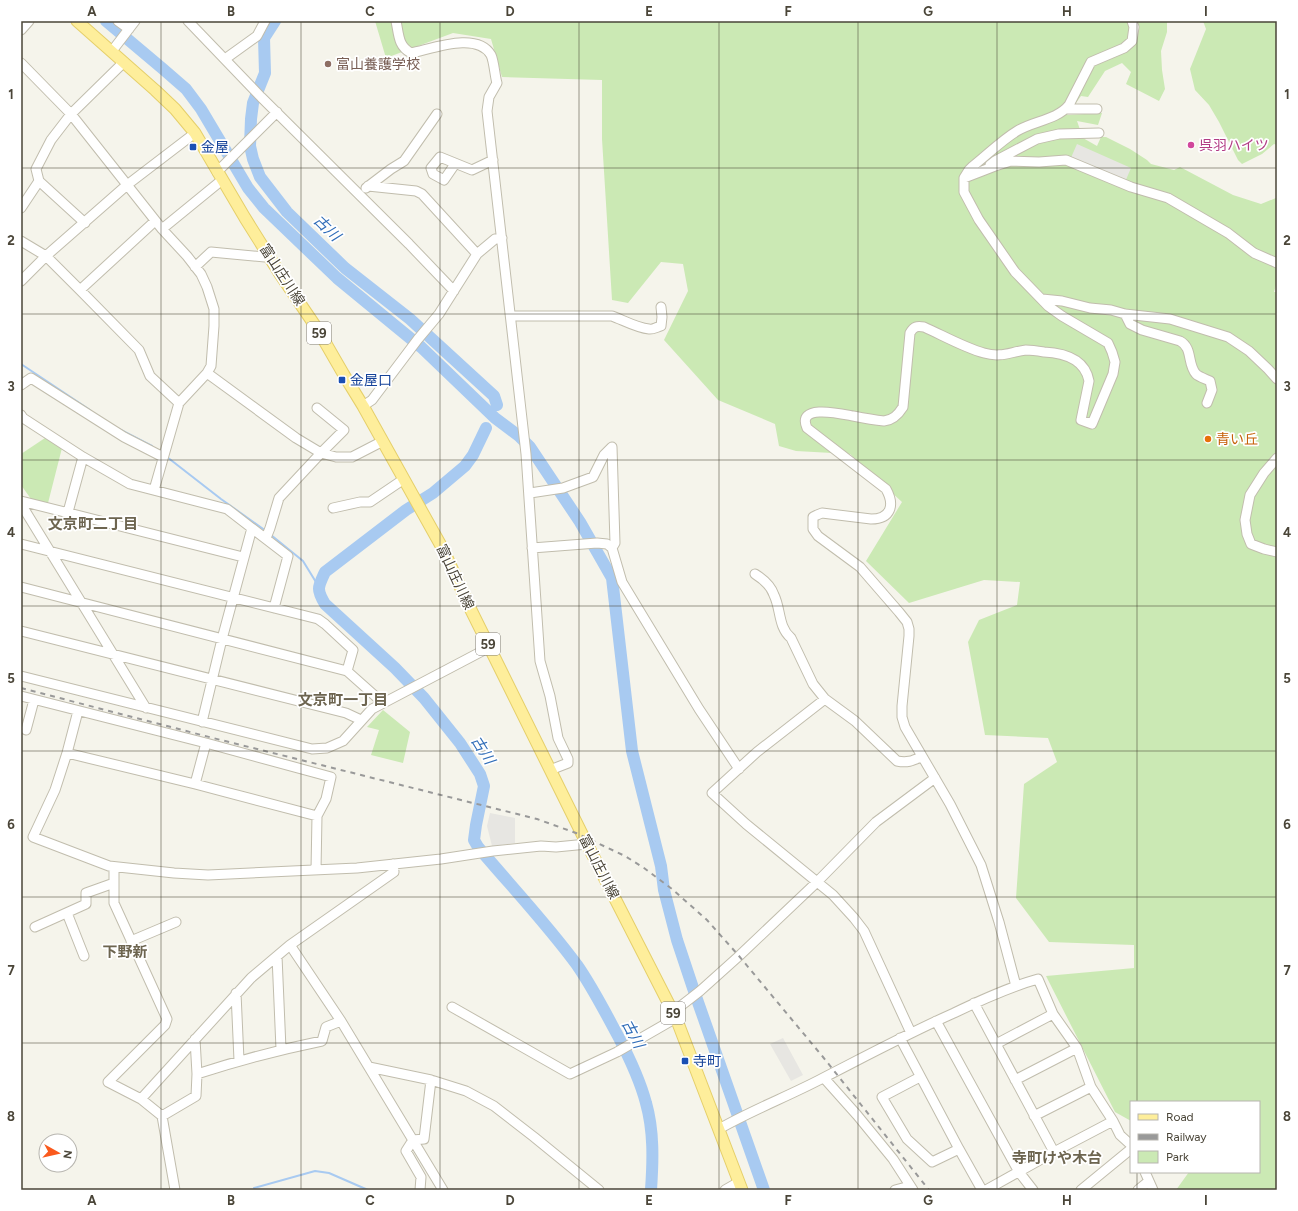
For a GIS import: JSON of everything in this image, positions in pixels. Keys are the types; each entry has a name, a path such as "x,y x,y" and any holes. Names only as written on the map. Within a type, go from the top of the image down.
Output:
{"main road":[{"name":"富山庄川線","path":"77,21 175,109 195,133 268,255 318,330 415,497 444,551 550,770 674,1015 740,1186"}],"street":[{"path":"21,30 29,21"},
{"path":"118,21 128,30"},
{"path":"112,51 135,21"},
{"path":"188,21 254,90 409,244 454,291"},
{"path":"226,59 257,36 265,21"},
{"path":"396,21 400,42 404,49 411,53 460,42 472,43 483,47 491,56 497,83 489,97 487,111 530,494 532,548 540,661 550,696 558,738 568,759 568,763 550,770"},
{"path":"1016,986 981,864 935,778 921,757 905,727 902,717 909,636 907,622 860,567 818,536 813,529 813,517 822,513 879,519 885,516 892,505 890,496 886,489 807,428 805,423 806,418 810,414 825,412 884,421 890,420 898,414 903,407 910,333 913,328 917,326 924,327 984,353 1004,355 1028,350 1056,352 1073,358 1084,369 1089,381 1080,420 1092,424 1113,374 1115,362 1108,343 1048,306 1015,272 979,220 964,192 964,178 973,166 1015,132 1058,114 1066,109 1091,62 1124,48 1132,41 1134,27 1132,21"},
{"path":"21,62 71,114 155,221 195,266 201,274 207,287 214,309 211,366 207,373 179,403 154,490"},
{"path":"84,223 39,181 36,169 52,140 71,114 124,62"},
{"path":"1066,109 1097,109"},
{"path":"162,229 220,176 226,164 277,112"},
{"path":"359,194 391,169 404,161 437,114"},
{"path":"983,171 995,161 1037,139 1059,134 1099,132"},
{"path":"21,281 46,256 127,185 195,133"},
{"path":"455,164 472,170 493,160"},
{"path":"964,178 1011,161 1039,162 1066,160 1131,186 1168,198 1228,233 1254,253 1277,263"},
{"path":"21,208 39,181"},
{"path":"368,186 416,190 422,194 477,254"},
{"path":"80,290 155,221"},
{"path":"363,406 372,400 439,314 477,254 495,239 502,238"},
{"path":"21,241 46,256 139,350 150,376 179,403"},
{"path":"195,266 211,252 265,257 268,255"},
{"path":"1042,299 1062,301 1125,314 1170,319 1228,337 1249,351 1277,379"},
{"path":"511,316 612,316 650,330 661,326 661,307"},
{"path":"1125,314 1130,324 1142,330 1180,340 1185,343 1197,375 1210,382 1212,390 1207,403"},
{"path":"207,373 296,438 320,452 336,457 352,458 383,441"},
{"path":"21,384 31,378 124,437 163,457"},
{"path":"266,538 279,498 320,452 344,430 317,408"},
{"path":"21,415 23,418 83,457 130,484 227,509 266,538 288,556 274,608"},
{"path":"530,494 563,488 593,477 604,455 612,447 615,543 612,548"},
{"path":"68,512 83,457"},
{"path":"1277,458 1264,473 1250,496 1245,520 1247,534 1251,544 1264,550 1277,552"},
{"path":"333,508 360,502 370,502 404,479"},
{"path":"21,502 68,512 243,557"},
{"path":"21,502 146,708"},
{"path":"202,722 243,557 252,528"},
{"path":"532,548 592,543 608,544 612,548 622,582 699,709 739,769"},
{"path":"21,544 318,619 353,650 347,671"},
{"path":"755,574 763,579 774,594 782,626 786,634 791,638 813,684 825,699 855,721 897,761 910,762 921,757"},
{"path":"21,587 347,671 383,703"},
{"path":"21,631 346,713 361,720"},
{"path":"21,676 312,749 327,748 343,741 372,709 490,648"},
{"path":"21,696 206,743 331,777 326,799 317,816 316,870"},
{"path":"825,699 757,752 712,793 746,824 833,894 864,931 911,1033"},
{"path":"26,730 34,700"},
{"path":"78,711 55,790 33,837 69,852 114,867 208,875 316,870 441,859 493,851 541,846 556,847 587,844"},
{"path":"195,784 206,743"},
{"path":"67,753 195,784 317,816"},
{"path":"452,1007 570,1074 617,1052 630,1045 674,1015 688,1000 739,956 817,882 876,822 935,778"},
{"path":"141,1099 251,978 290,945 394,872 393,864"},
{"path":"114,867 114,903 166,1019 166,1025 108,1082 141,1099 162,1116 175,1190"},
{"path":"35,927 86,904 86,893 114,883"},
{"path":"67,913 84,956"},
{"path":"131,941 176,922"},
{"path":"290,945 341,1021 443,1190"},
{"path":"277,956 281,1049"},
{"path":"719,1129 797,1092 900,1038 974,1003 1038,979 1053,1014 1076,1048 1091,1087 1113,1121 1120,1135 1130,1144"},
{"path":"236,993 239,1060"},
{"path":"974,1003 1054,1152"},
{"path":"996,1044 1053,1014"},
{"path":"197,1074 239,1060 281,1049 322,1041 326,1027 341,1021"},
{"path":"936,1021 1019,1172 1033,1190"},
{"path":"900,1038 958,1149 982,1190"},
{"path":"162,1116 196,1096 197,1074 195,1039"},
{"path":"1015,1080 1076,1048"},
{"path":"369,1067 431,1080 466,1092 494,1106 534,1136 599,1190"},
{"path":"920,1077 882,1097 907,1139 932,1162 958,1149"},
{"path":"824,1078 893,1159 912,1188 895,1190"},
{"path":"413,1140 424,1139 431,1080"},
{"path":"1034,1116 1091,1087"},
{"path":"986,1190 1113,1121"},
{"path":"413,1140 406,1151 421,1177 420,1190"},
{"path":"1081,1190 1130,1151"},
{"path":"1138,1190 1151,1186 1145,1173"},
{"path":"725,1190 740,1186"}],"green space":[{"path":"375,21 1167,21 1167,32 1161,51 1165,89 1159,101 1126,84 1131,72 1122,63 1105,71 1088,97 1081,96 1067,115 1102,113 1098,125 1077,121 1083,138 1097,146 1101,137 1106,137 1130,149 1151,164 1174,170 1180,167 1233,195 1261,204 1276,198 1277,194 1277,282 1274,292 1277,292 1277,1190 1176,1190 1188,1173 1260,1173 1260,1101 1130,1101 1130,1120 1115,1112 1046,976 1134,968 1134,945 1049,942 1016,898 1024,784 1057,762 1048,738 985,735 968,642 979,620 1017,605 1020,582 984,580 909,603 866,561 902,502 850,454 796,451 779,446 775,424 718,400 664,340 688,291 683,264 661,262 628,303 612,300 602,139 602,80 502,77 491,39 453,33 386,58"},
{"path":"1203,21 1277,21 1277,145 1274,144 1262,154 1242,164 1238,160 1209,105 1195,90 1190,69 1206,29"},
{"path":"45,438 62,448 47,507 31,499 21,485 21,454"},
{"path":"383,710 410,732 403,763 371,755 379,730 367,727"}],"shaded area":[{"path":"1077,144 1131,168 1125,182 1070,160"},
{"path":"490,813 515,818 515,843 492,846 487,826"},
{"path":"783,1038 803,1075 791,1081 770,1044"}],"waterway":[{"path":"106,21 186,89 201,109 248,188 264,208 337,278 421,347 495,418 519,436 530,447 580,522 612,578 632,751 661,866 664,890 677,940 764,1190"},
{"name":"古川","path":"275,21 264,38 265,73 253,103 251,119 250,146 260,177 287,212 345,268 410,319 494,396 497,405"},
{"path":"21,364 90,410"},
{"path":"117,428 152,446"},
{"name":"古川","path":"486,428 473,455 465,466 433,493 406,510 325,572 319,591 325,604 395,668 424,698 460,743 480,774 484,786 474,840 478,847 541,920 577,965 594,991 622,1044 644,1094 649,1114 652,1146 651,1190"},
{"path":"167,457 221,499 266,531"},
{"path":"271,535 303,561 319,587"},
{"path":"254,1188 315,1171 329,1173 368,1190"}],"railway":[{"path":"21,688 213,738 537,819 576,833 625,856 672,889 707,920 823,1057 929,1190"}],"place":[{"name":"富山養護学校","path":"328,64"},
{"name":"呉羽ハイツ","path":"1191,145"},
{"name":"金屋","path":"193,147"},
{"name":"金屋口","path":"342,380"},
{"name":"青い丘","path":"1208,439"},
{"name":"寺町","path":"685,1061"}],"district":[{"name":"文京町二丁目","path":"93,524"},
{"name":"文京町一丁目","path":"343,700"},
{"name":"下野新","path":"125,952"},
{"name":"寺町けや木台","path":"1057,1158"}]}
